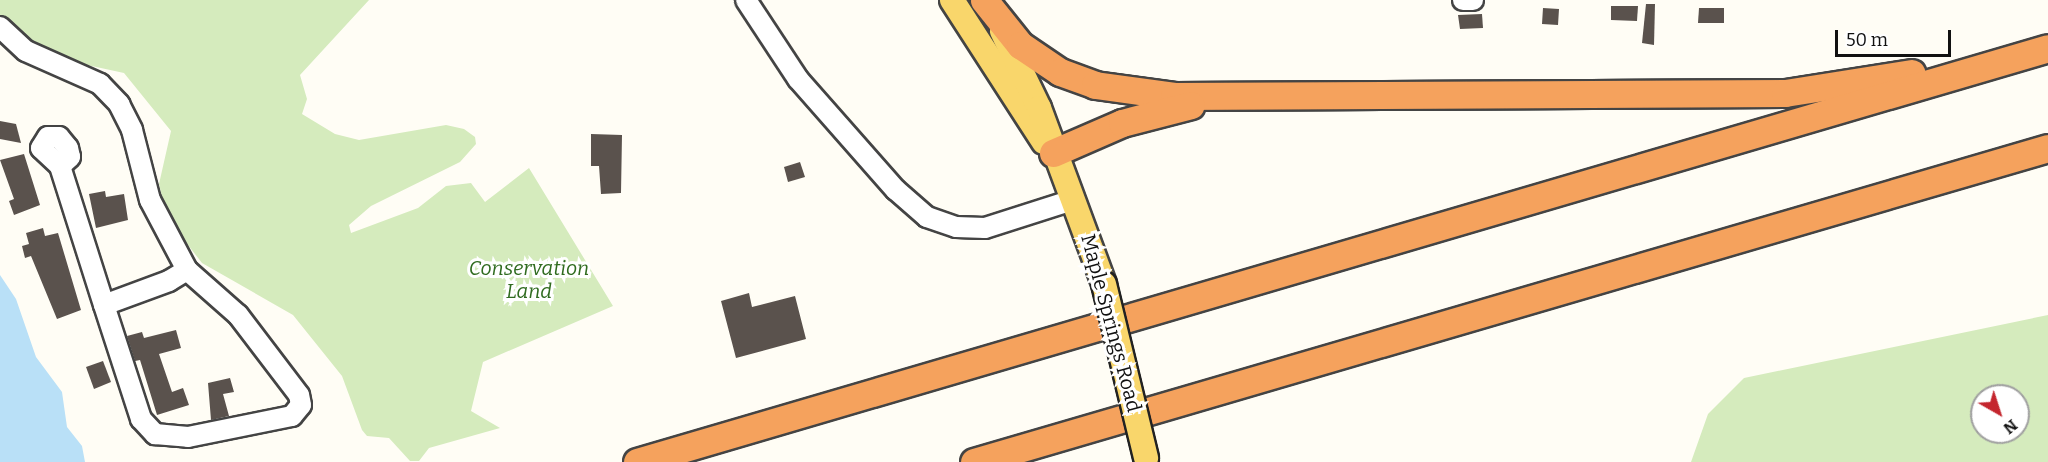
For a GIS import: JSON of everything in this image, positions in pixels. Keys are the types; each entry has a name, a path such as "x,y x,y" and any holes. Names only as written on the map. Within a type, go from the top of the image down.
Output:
{"highway":[{"path":"984,0 1020,45 1060,72 1131,91 1237,98 1785,93 2036,52"},
{"path":"637,462 2036,52"},
{"path":"1053,153 1149,115 1237,98"},
{"path":"974,462 2048,148"},
{"path":"1037,462 1228,387"}],"main road":[{"name":"Maple Springs Road","path":"952,0 1053,153"},
{"name":"Maple Springs Road","path":"984,0 1040,108 1053,153 1104,284 1146,460"}],"street":[{"path":"746,0 798,79 896,190 927,217 963,228 985,228 1073,200"},
{"path":"1463,0 1473,0"},
{"path":"0,27 26,51 87,77 113,97 132,130 150,200 187,270 238,315 300,395 299,409 292,416 182,438 155,434 138,411 60,166"},
{"path":"104,305 169,281 187,270"}],"green space":[{"name":"Conservation Land","path":"0,0 369,0 300,75 307,99 302,114 335,134 359,140 446,125 464,129 475,137 476,144 460,162 371,206 349,225 351,233 418,208 446,186 471,183 485,202 529,168 613,306 483,362 471,411 500,428 429,448 419,461 410,461 389,438 367,436 362,430 342,376 293,315 202,263 167,218 159,184 171,131 124,73 64,60 36,47 0,22"},
{"path":"2048,315 2048,462 1691,462 1708,414 1744,378"}],"water":[{"path":"0,275 16,299 36,357 62,392 67,427 82,446 85,462 0,462"}],"building":[{"path":"1646,4 1655,4 1654,45 1642,43"},
{"path":"1611,6 1638,6 1637,21 1611,20"},
{"path":"1543,8 1559,9 1558,25 1542,24"},
{"path":"1699,8 1724,8 1724,23 1698,23"},
{"path":"1482,14 1483,28 1460,29 1458,15"},
{"path":"0,121 16,124 21,143 0,139"},
{"path":"591,134 622,135 621,193 601,194 599,166 591,166"},
{"path":"24,154 40,205 14,215 9,201 14,199 0,160"},
{"path":"800,162 805,177 788,182 784,167"},
{"path":"105,191 106,197 124,194 128,220 96,228 89,194"},
{"path":"43,228 45,236 58,233 81,310 57,319 31,256 25,258 22,246 29,244 26,233"},
{"path":"749,293 752,307 795,296 806,339 736,358 721,301"},
{"path":"176,330 181,348 159,354 172,392 183,388 189,405 157,415 140,360 135,361 127,336 142,332 144,338"},
{"path":"103,361 111,382 94,389 86,367"},
{"path":"230,378 234,392 223,394 229,416 211,420 208,383"}]}
